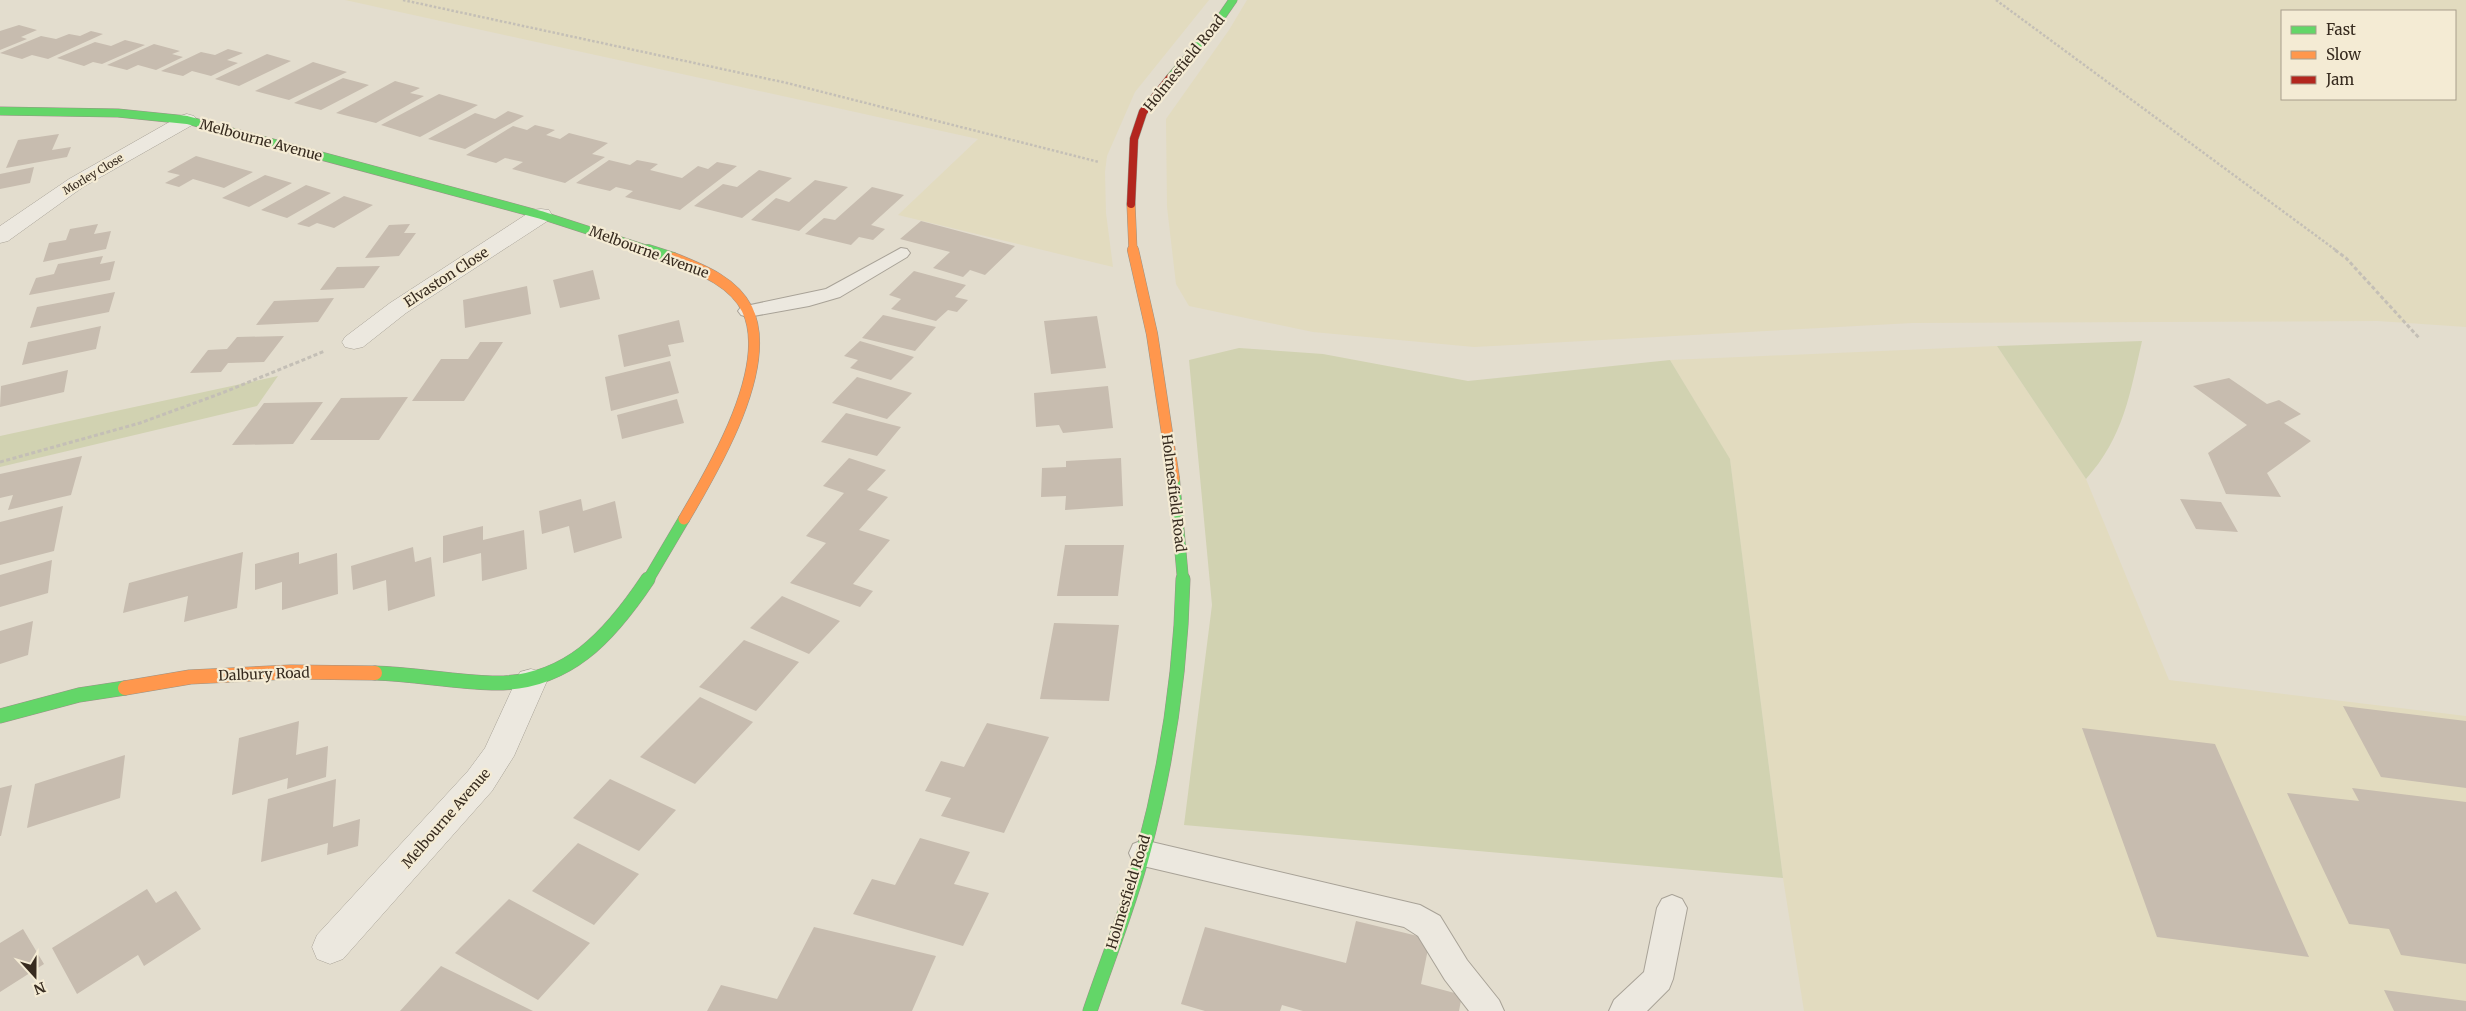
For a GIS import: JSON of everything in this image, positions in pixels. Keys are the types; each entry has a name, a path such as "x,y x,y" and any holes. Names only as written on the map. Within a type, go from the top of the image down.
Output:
{"street":[{"name":"Holmesfield Road","path":"1090,1011 1142,852 1165,755 1182,627 1183,570 1173,473 1152,334 1132,246 1131,170 1134,139 1143,112 1182,62 1216,26 1233,0"},
{"name":"Melbourne Avenue","path":"0,111 118,113 187,120 541,215 658,252 713,274 740,298 748,311 753,327 753,363 741,406 716,468 637,598 615,626 579,658 564,668 531,681 498,756 480,782 330,947"},
{"name":"Morley Close","path":"1,234 76,183 187,120"},
{"name":"Elvaston Close","path":"354,342 398,308 541,215"},
{"name":"Dalbury Road","path":"0,716 79,695 190,677 291,672 391,673 496,683 531,681"}],"lane":[{"path":"748,311 809,300 833,293 901,252"},
{"path":"1142,852 1410,915 1429,926 1456,970 1488,1011"},
{"path":"1625,1011 1658,978 1672,908"}],"path":[{"path":"404,0 787,83 1131,170"},
{"path":"1996,0 2346,258 2420,339"},
{"path":"0,462 140,422 223,393 295,361 354,342"}],"shaded area":[{"path":"345,0 1209,0 1135,92 1107,156 1105,172 1106,213 1113,267 898,215 978,139"},
{"path":"1247,0 2466,0 2466,327 2378,321 1912,323 1474,347 1313,332 1189,306 1176,284 1167,207 1166,119 1229,30"},
{"path":"1997,346 2086,479 2169,680 2466,716 2466,1011 1804,1011 1783,878 1730,460 1670,360"}],"green space":[{"path":"2142,341 2124,414 2109,447 2086,479 1997,346"},
{"path":"1239,348 1323,354 1468,381 1670,360 1730,459 1783,878 1184,825 1212,605 1189,360"},
{"path":"278,376 257,406 0,467 0,436"}],"building":[{"path":"19,25 37,30 21,37 27,39 0,50 0,31"},
{"path":"91,31 103,34 48,59 32,55 22,59 0,53 41,36 56,39 69,34 80,36"},
{"path":"125,40 145,45 102,64 93,62 84,66 57,58 95,42 111,46"},
{"path":"154,44 180,51 172,54 183,57 156,70 138,65 127,70 107,65"},
{"path":"228,49 243,53 227,60 238,63 211,76 192,71 183,76 161,71 201,52 215,55"},
{"path":"267,54 291,61 239,86 215,79"},
{"path":"313,62 347,72 289,100 255,91"},
{"path":"343,78 369,85 321,110 294,103"},
{"path":"395,81 420,88 410,93 424,96 376,123 336,113"},
{"path":"439,94 478,105 420,137 381,125"},
{"path":"508,111 524,116 465,149 428,139 475,113 495,119"},
{"path":"535,125 555,130 546,135 560,139 569,133 608,143 592,154 605,157 565,183 512,169 523,162 505,158 496,163 466,155 513,126 527,130"},
{"path":"59,134 52,150 71,147 67,157 6,168 18,140"},
{"path":"196,156 253,172 224,188 193,179 179,187 165,183 180,175 167,172"},
{"path":"609,160 630,165 637,160 658,164 650,170 682,178 698,166 708,169 717,162 737,166 680,210 625,197 633,191 616,187 610,191 576,183"},
{"path":"34,167 30,183 0,189 0,174"},
{"path":"759,170 792,178 742,218 694,206 723,184 737,187"},
{"path":"265,175 292,183 249,207 222,198"},
{"path":"815,180 848,187 799,231 751,220 776,198 789,202"},
{"path":"306,185 331,193 287,218 261,210"},
{"path":"872,187 904,195 871,225 885,229 873,240 859,237 851,245 805,234 824,218 835,220"},
{"path":"344,196 373,205 334,228 317,223 309,227 297,224"},
{"path":"921,221 1015,246 985,275 970,270 963,277 933,268 950,252 900,239"},
{"path":"98,224 94,234 111,231 106,249 43,262 49,243 66,240 70,229"},
{"path":"410,224 404,233 416,233 399,256 365,258 389,225"},
{"path":"103,256 100,264 115,261 110,280 29,295 36,278 54,274 58,264"},
{"path":"380,266 364,288 320,290 337,267"},
{"path":"593,270 600,299 560,308 553,280"},
{"path":"914,271 966,285 955,297 968,300 957,312 948,310 936,321 891,309 901,299 889,295"},
{"path":"527,286 531,314 465,328 463,300"},
{"path":"115,292 109,312 30,328 37,307"},
{"path":"334,298 318,322 256,325 274,301"},
{"path":"883,315 936,327 915,351 862,338"},
{"path":"1097,316 1106,368 1051,374 1044,321"},
{"path":"679,320 684,342 668,345 671,356 624,367 618,335"},
{"path":"101,326 96,349 22,365 28,342"},
{"path":"284,336 264,362 228,363 221,372 190,373 208,350 227,349 237,337"},
{"path":"860,341 914,357 891,380 850,368 858,360 844,356"},
{"path":"480,342 503,342 464,401 412,401 441,359 468,359"},
{"path":"670,361 679,393 611,411 605,377"},
{"path":"68,370 64,392 0,407 1,386"},
{"path":"857,377 912,393 887,419 832,403"},
{"path":"2229,378 2267,404 2279,400 2301,414 2284,423 2311,441 2267,473 2281,497 2226,494 2208,453 2247,425 2193,386"},
{"path":"1108,386 1113,428 1063,433 1059,425 1036,427 1034,393"},
{"path":"408,397 379,440 310,440 341,398"},
{"path":"677,399 684,423 622,439 617,415"},
{"path":"323,402 293,444 232,445 264,403"},
{"path":"846,413 901,427 877,456 821,442"},
{"path":"82,456 71,495 8,510 13,495 0,498 0,474"},
{"path":"849,458 886,470 867,490 888,497 859,530 890,540 853,584 873,591 860,607 790,583 826,543 806,536 844,493 823,486"},
{"path":"1121,458 1123,506 1065,510 1066,496 1041,497 1042,468 1066,467 1066,461"},
{"path":"581,499 583,511 615,501 622,538 574,553 569,526 542,534 539,511"},
{"path":"2180,499 2221,502 2238,532 2196,529"},
{"path":"63,506 54,551 0,565 0,522"},
{"path":"483,526 483,540 524,530 527,569 482,581 481,553 443,563 443,536"},
{"path":"1065,545 1124,545 1118,596 1057,596"},
{"path":"413,547 415,562 431,557 435,596 388,611 386,580 353,590 351,566"},
{"path":"243,552 237,608 184,622 188,596 123,613 129,583"},
{"path":"299,552 299,564 337,553 338,594 282,610 282,582 255,590 255,564"},
{"path":"52,560 48,593 0,607 0,575"},
{"path":"782,596 840,621 809,654 750,628"},
{"path":"33,621 28,655 0,664 0,631"},
{"path":"1054,623 1119,625 1109,701 1040,699"},
{"path":"744,640 799,662 756,711 699,687"},
{"path":"700,697 753,722 695,784 640,757"},
{"path":"2343,706 2466,721 2466,788 2381,777"},
{"path":"299,721 296,755 328,746 326,777 287,789 288,778 232,795 239,738"},
{"path":"987,723 1049,737 1004,833 941,816 951,798 925,791 941,761 964,767"},
{"path":"2082,728 2215,744 2309,957 2157,937"},
{"path":"125,755 120,798 27,828 35,784"},
{"path":"336,779 333,827 360,819 358,846 327,855 328,843 261,862 268,799"},
{"path":"610,779 676,810 639,851 573,818"},
{"path":"12,785 1,836 0,836 0,788"},
{"path":"2352,788 2466,802 2466,964 2401,955 2389,929 2349,924 2287,793 2359,801"},
{"path":"920,838 970,852 954,884 989,893 963,946 853,914 872,879 895,885"},
{"path":"578,843 639,874 594,925 532,891"},
{"path":"147,889 156,903 176,891 201,929 144,966 138,955 77,994 52,948"},
{"path":"509,899 590,943 538,1000 455,953"},
{"path":"1356,921 1430,939 1421,984 1462,995 1459,1011 1303,1011 1282,1005 1280,1011 1205,1011 1181,1004 1205,927 1346,963"},
{"path":"814,927 936,956 912,1011 707,1011 721,985 777,999"},
{"path":"23,929 44,964 0,992 0,943"},
{"path":"441,966 533,1011 400,1011"},
{"path":"2384,990 2466,1001 2466,1011 2394,1011"}],"traffic: fast":[{"path":"1170,78 1215,26 1233,0"},
{"path":"0,111 118,113 187,120 541,215 673,258"},
{"path":"1090,1011 1143,853 1165,755 1182,627 1183,570 1174,479"},
{"path":"375,673 495,683 530,680 561,669 587,652 611,630 632,604 684,519"},
{"path":"0,716 79,695 125,688"}],"traffic: slow":[{"path":"1131,204 1132,246 1152,334 1174,479"},
{"path":"673,258 705,272 732,290 747,309 754,331 754,357 737,416 724,446 684,519"},
{"path":"125,688 190,677 291,672 375,673"}],"traffic: jam":[{"path":"1131,204 1134,139 1143,112 1170,78"}]}
